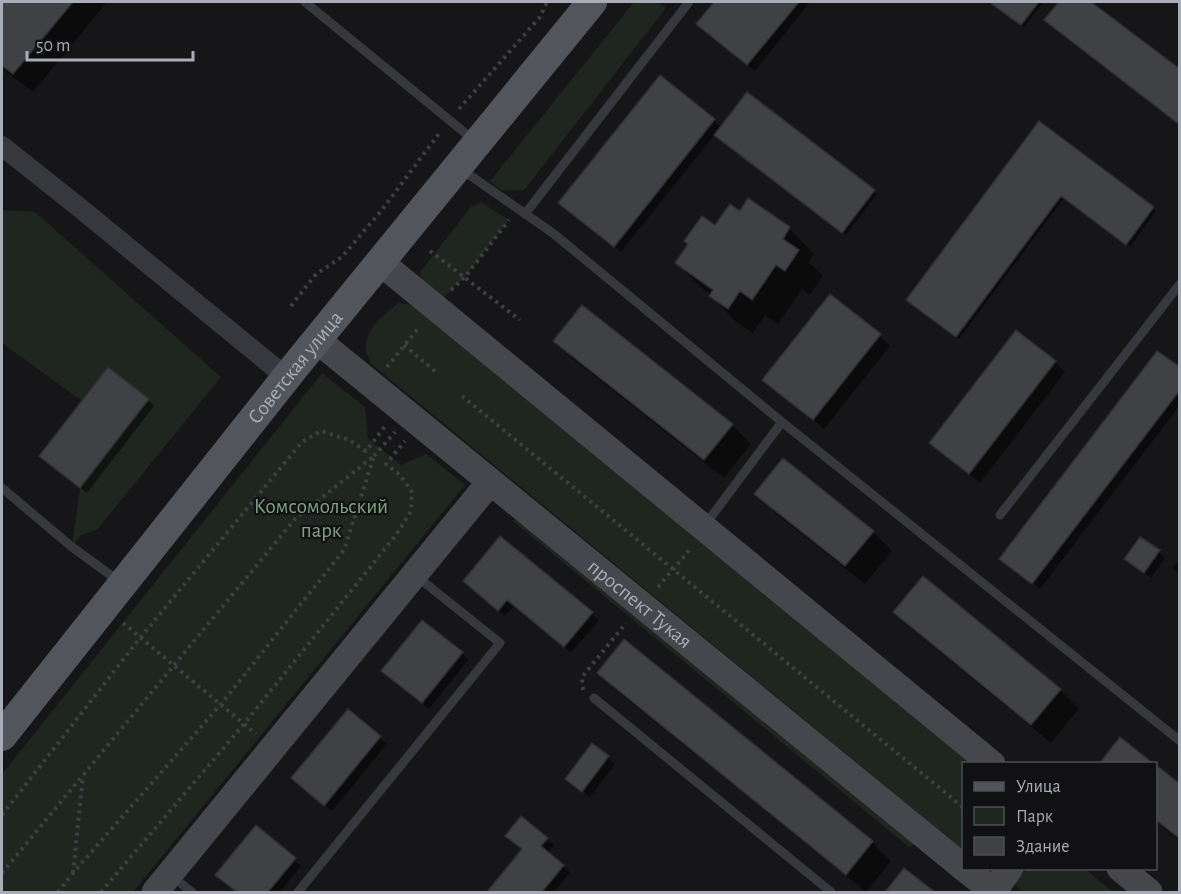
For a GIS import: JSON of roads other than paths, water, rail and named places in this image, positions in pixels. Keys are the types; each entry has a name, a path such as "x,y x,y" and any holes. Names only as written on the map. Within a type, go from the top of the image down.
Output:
{"main road":[{"name":"Советская улица","path":"2,736 316,340 592,2"},
{"path":"380,262 701,533 989,762"},
{"name":"проспект Тукая","path":"316,340 962,866"},
{"path":"162,884 490,482"},
{"name":"проспект Тукая","path":"966,870 993,892 1010,870"},
{"path":"1122,870 1149,892"}],"street":[{"path":"2,146 286,378"}],"lane":[{"path":"305,2 477,143"},
{"path":"525,214 689,2"},
{"path":"458,166 555,234 783,422 1179,741"},
{"path":"1000,515 1179,284"},
{"path":"701,533 783,422"},
{"path":"2,488 122,584"},
{"path":"298,892 500,643 415,574"},
{"path":"594,698 831,892"},
{"path":"162,884 192,892"}],"park label":[{"name":"Комсомольский парк","path":"321,518"}]}
